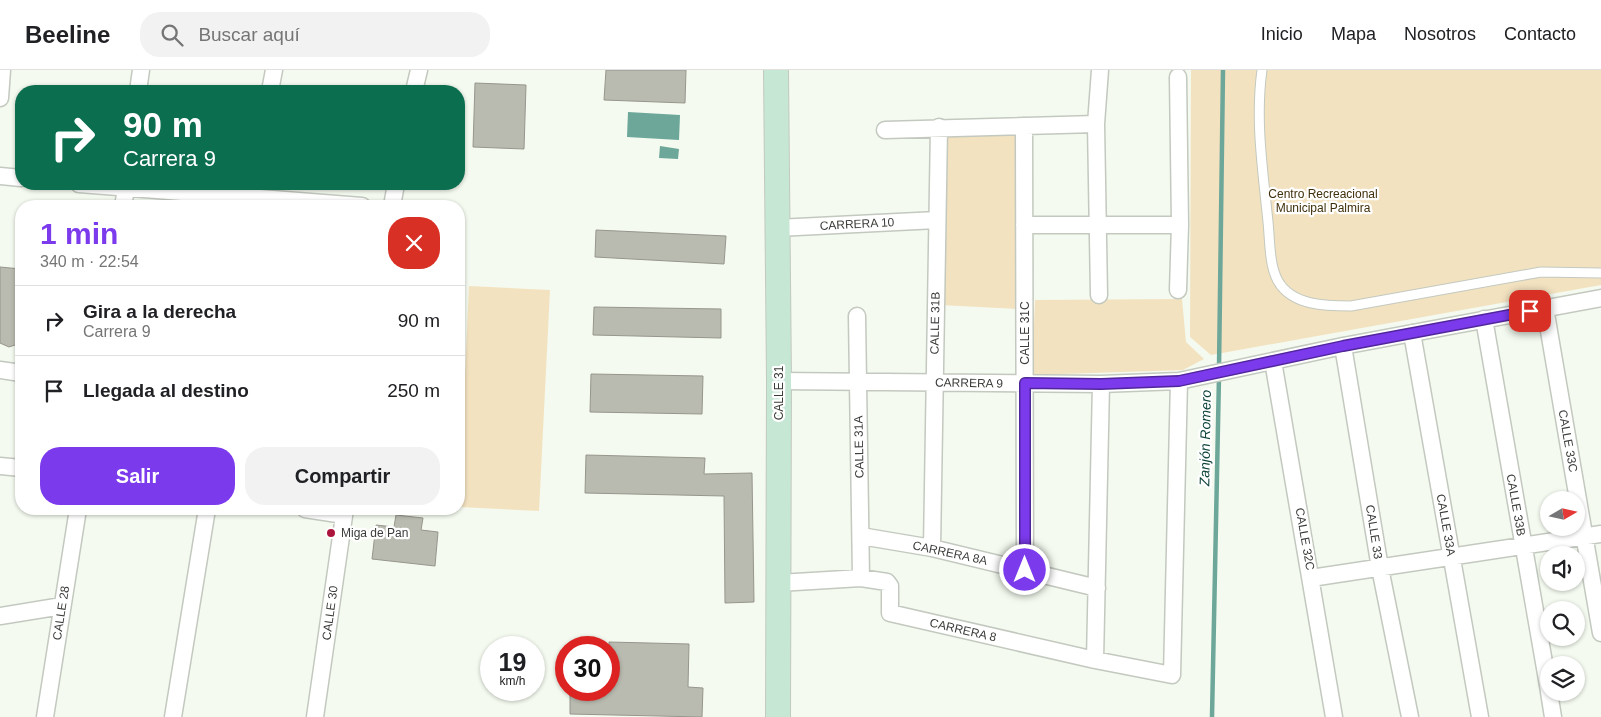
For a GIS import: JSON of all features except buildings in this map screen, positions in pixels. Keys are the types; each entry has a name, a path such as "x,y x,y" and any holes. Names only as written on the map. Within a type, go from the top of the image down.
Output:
{"main road":[{"name":"CALLE 31","path":"776,70 779,380 778,717"}],"street":[{"path":"0,98 2,70"},
{"path":"139,85 141,70"},
{"path":"271,85 274,70"},
{"path":"415,85 419,70"},
{"path":"1099,295 1096,124 1100,70"},
{"path":"1178,77 1180,225 1178,290"},
{"path":"885,130 1096,124"},
{"name":"CALLE 31C","path":"1024,126 1025,570"},
{"name":"CALLE 31B","path":"932,548 940,128"},
{"path":"0,176 15,177"},
{"path":"177,190 296,200"},
{"name":"CARRERA 10","path":"778,228 937,220"},
{"path":"1024,224 1180,225"},
{"name":"CARRERA 9","path":"779,380 1101,384 1179,381 1343,346 1601,298"},
{"name":"CALLE 33C","path":"1545,308 1601,633"},
{"name":"CALLE 31A","path":"857,316 861,578"},
{"name":"CALLE 33B","path":"1484,319 1543,656"},
{"name":"CALLE 33A","path":"1412,333 1480,717"},
{"name":"CALLE 33","path":"1343,346 1380,568 1410,717"},
{"name":"CALLE 32C","path":"1273,361 1334,717"},
{"path":"0,370 15,372"},
{"name":"CARRERA 8","path":"779,583 861,578 889,584 890,613 1095,660 1172,675 1179,381"},
{"path":"1095,660 1101,384"},
{"path":"0,466 15,467"},
{"name":"CALLE 28","path":"45,717 77,515"},
{"path":"173,717 206,515"},
{"name":"CALLE 30","path":"315,717 344,515"},
{"path":"1311,578 1601,534"},
{"name":"CARRERA 8A","path":"861,536 932,548 1097,588"},
{"path":"0,616 62,606"},
{"name":"CALLE 33B","path":"1550,701 1553,717"}],"lane":[{"path":"1262,70 1258,129 1272,255 1279,282 1290,293 1309,303 1326,306 1350,306 1541,272 1601,272"}],"green space":[{"name":"Centro Recreacional Municipal Palmira","path":"1191,70 1601,70 1601,285 1211,355 1190,337"},
{"path":"945,134 1018,134 1019,309 940,305"},
{"path":"469,286 550,290 539,511 465,507 465,374"},
{"path":"1182,299 1186,342 1204,359 1183,370 1032,375 1035,300"}],"water":[{"path":"628,112 680,115 679,140 627,137"},
{"path":"660,146 679,149 678,159 659,158"}],"waterway":[{"name":"Zanjón Romero","path":"1219,368 1223,70"},
{"name":"Zanjón Romero","path":"1212,717 1219,376"}],"place":[{"name":"Miga de Pan","path":"331,533"}],"route":[{"path":"1025,570 1025,383 1101,384 1179,381 1343,346 1530,311"}]}
